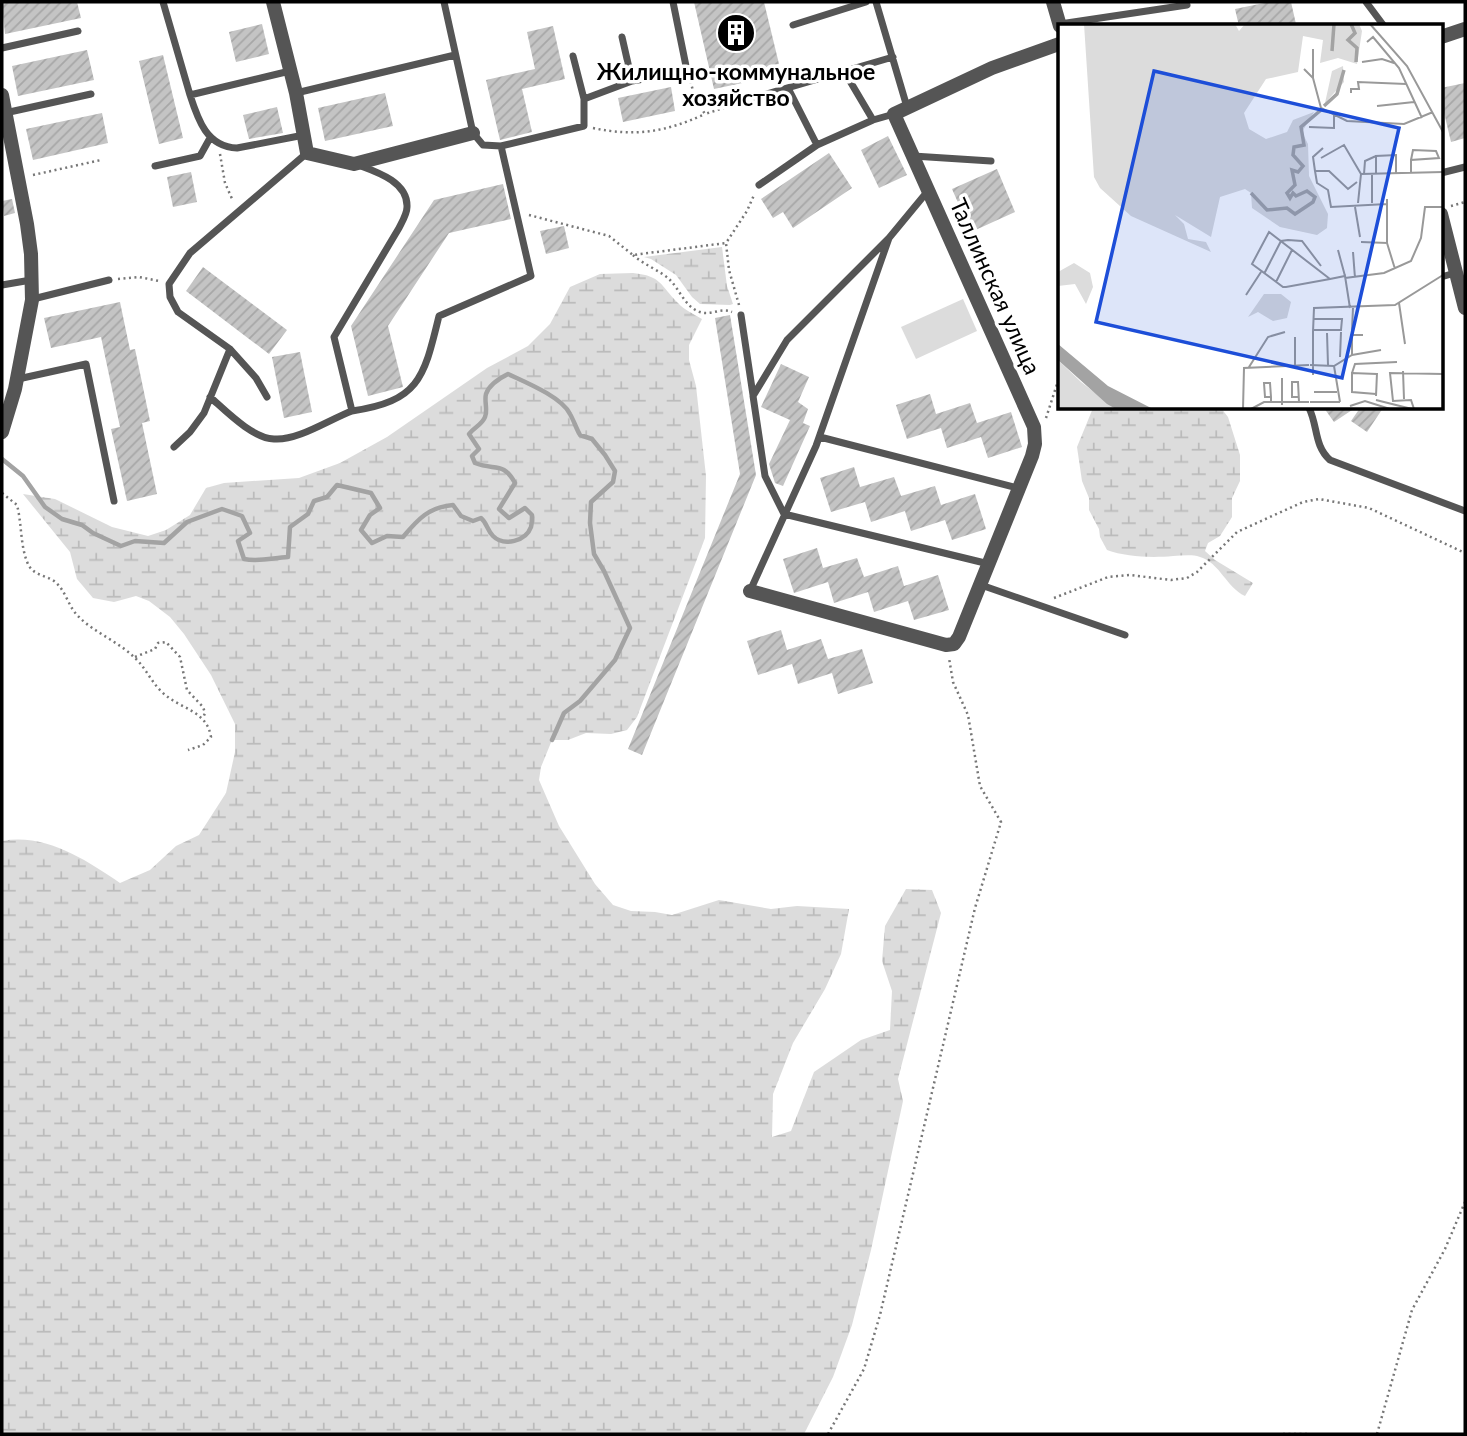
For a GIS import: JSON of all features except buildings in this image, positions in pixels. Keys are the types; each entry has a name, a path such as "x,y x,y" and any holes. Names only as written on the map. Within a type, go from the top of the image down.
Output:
{"street":[{"path":"273,2 296,93 307,153 354,164 473,134"},
{"path":"1053,2 1060,24"},
{"path":"1442,37 1465,30"},
{"path":"900,110 992,68 1058,44"},
{"path":"2,95 11,162 19,177 31,254 32,300 17,379 2,432"},
{"name":"Таллинская улица","path":"900,110 914,156 1034,427 1035,444"},
{"path":"1442,218 1465,308"},
{"path":"750,591 946,645 954,644 981,585 1035,444"}],"lane":[{"path":"163,2 190,95 200,122 210,138 228,148 237,148 304,135"},
{"path":"444,2 473,134 483,145 501,146 584,126 584,99 573,56"},
{"path":"673,2 686,66"},
{"path":"793,25 866,2"},
{"path":"758,185 817,145 900,110 892,57 876,2"},
{"path":"1366,2 1382,24"},
{"path":"1066,24 1187,5"},
{"path":"2,48 78,31"},
{"path":"622,37 632,81"},
{"path":"296,93 455,55"},
{"path":"750,99 892,57"},
{"path":"190,95 290,71"},
{"path":"844,71 873,120"},
{"path":"584,99 632,81 656,77"},
{"path":"788,88 817,145"},
{"path":"5,113 91,94"},
{"path":"155,166 200,156 210,138"},
{"path":"210,397 235,420 274,439 295,435 352,411 378,407 402,396 416,385 439,316 531,276 501,146"},
{"path":"267,397 256,378 230,349 178,312 170,297 169,284 190,253 307,153"},
{"path":"914,156 991,161"},
{"path":"352,411 334,337 400,229 408,209 405,195 395,183 354,164"},
{"path":"1442,173 1465,167"},
{"path":"753,396 787,340 889,238 929,190"},
{"path":"750,591 820,437 889,238"},
{"path":"1442,277 1456,273"},
{"path":"2,285 31,279"},
{"path":"32,300 109,280"},
{"path":"741,315 765,476 784,514 989,564"},
{"path":"174,447 204,413 230,349"},
{"path":"17,379 86,364 114,501"},
{"path":"1310,410 1319,445 1330,460 1465,511"},
{"path":"820,437 1018,488"},
{"path":"981,585 1125,635"}],"path":[{"path":"686,66 695,98 705,114"},
{"path":"584,126 612,132 648,133 678,126 750,99"},
{"path":"218,144 225,183 238,212"},
{"path":"19,177 101,160"},
{"path":"741,315 729,270 726,243 747,211 758,185"},
{"path":"516,211 609,236 645,266 669,279 693,309 702,313 726,309 741,315"},
{"path":"633,255 726,243"},
{"path":"109,280 148,277"},
{"path":"1035,444 1058,381"},
{"path":"2,493 17,505 28,565 34,573 55,582 76,614 135,657 163,694 192,709 210,728 211,737 203,745 188,750"},
{"path":"1037,605 1108,577 1130,575 1179,580 1197,572 1237,532 1303,502 1319,499 1369,508 1465,553"},
{"path":"135,657 155,649 158,643 166,642 180,657 187,690 203,707 205,713 202,719"},
{"path":"828,1434 864,1369 880,1315 982,880 1001,822 980,786 968,715 953,682 946,645"},
{"path":"1377,1434 1412,1310 1445,1249 1465,1202"},
{"path":"1283,1434 1310,1434"}],"green space":[{"path":"722,247 727,286 733,304 730,305 700,304 676,275 644,257"},
{"path":"633,273 655,279 680,305 702,319 689,345 689,360 696,386 706,476 705,538 637,717 627,730 611,734 586,733 568,740 552,740 541,767 539,780 559,826 595,884 613,905 631,911 672,915 719,900 771,909 797,906 849,909 841,954 825,989 793,1043 773,1094 772,1137 791,1131 814,1072 861,1040 890,1030 892,991 882,961 885,926 906,889 932,890 941,913 898,1079 903,1101 852,1325 833,1377 804,1434 2,1434 2,841 34,841 65,850 120,883 150,870 176,846 199,835 226,793 235,752 235,724 211,675 184,634 170,617 149,601 136,596 114,602 93,598 77,579 70,552 23,494 55,499 112,527 148,536 166,530 190,515 206,488 224,483 299,478 340,463 387,437 487,368 528,346 550,324 570,287 600,274"},
{"path":"963,299 977,331 916,359 901,327"},
{"path":"1092,410 1223,410 1228,417 1240,455 1240,481 1232,498 1232,517 1220,536 1208,543 1205,551 1253,583 1245,596 1233,587 1213,564 1200,557 1139,556 1107,550 1089,510 1089,498 1082,481 1077,447"}],"waterway":[{"path":"2,459 23,476 45,507 62,519 82,525 121,546 135,541 164,543 187,522 222,509 242,516 250,533 238,541 244,559 288,557 290,527 308,514 314,501 327,497 337,485 371,493 380,508 370,515 361,530 372,543 387,536 403,537 425,515 437,508 453,505 461,516 473,521 481,518 493,536 509,542 520,539 528,532 532,515 525,508 509,518 499,509 515,483 502,469 475,463 472,456 479,449 469,434 484,420 486,394 498,380 508,374 533,386 566,408 580,435 592,439 615,471 613,482 591,502 590,523 594,554 630,628 615,660 580,701 564,713 552,740"}],"place":[{"name":"Жилищно-коммунальное хозяйство","path":"736,33"}]}
